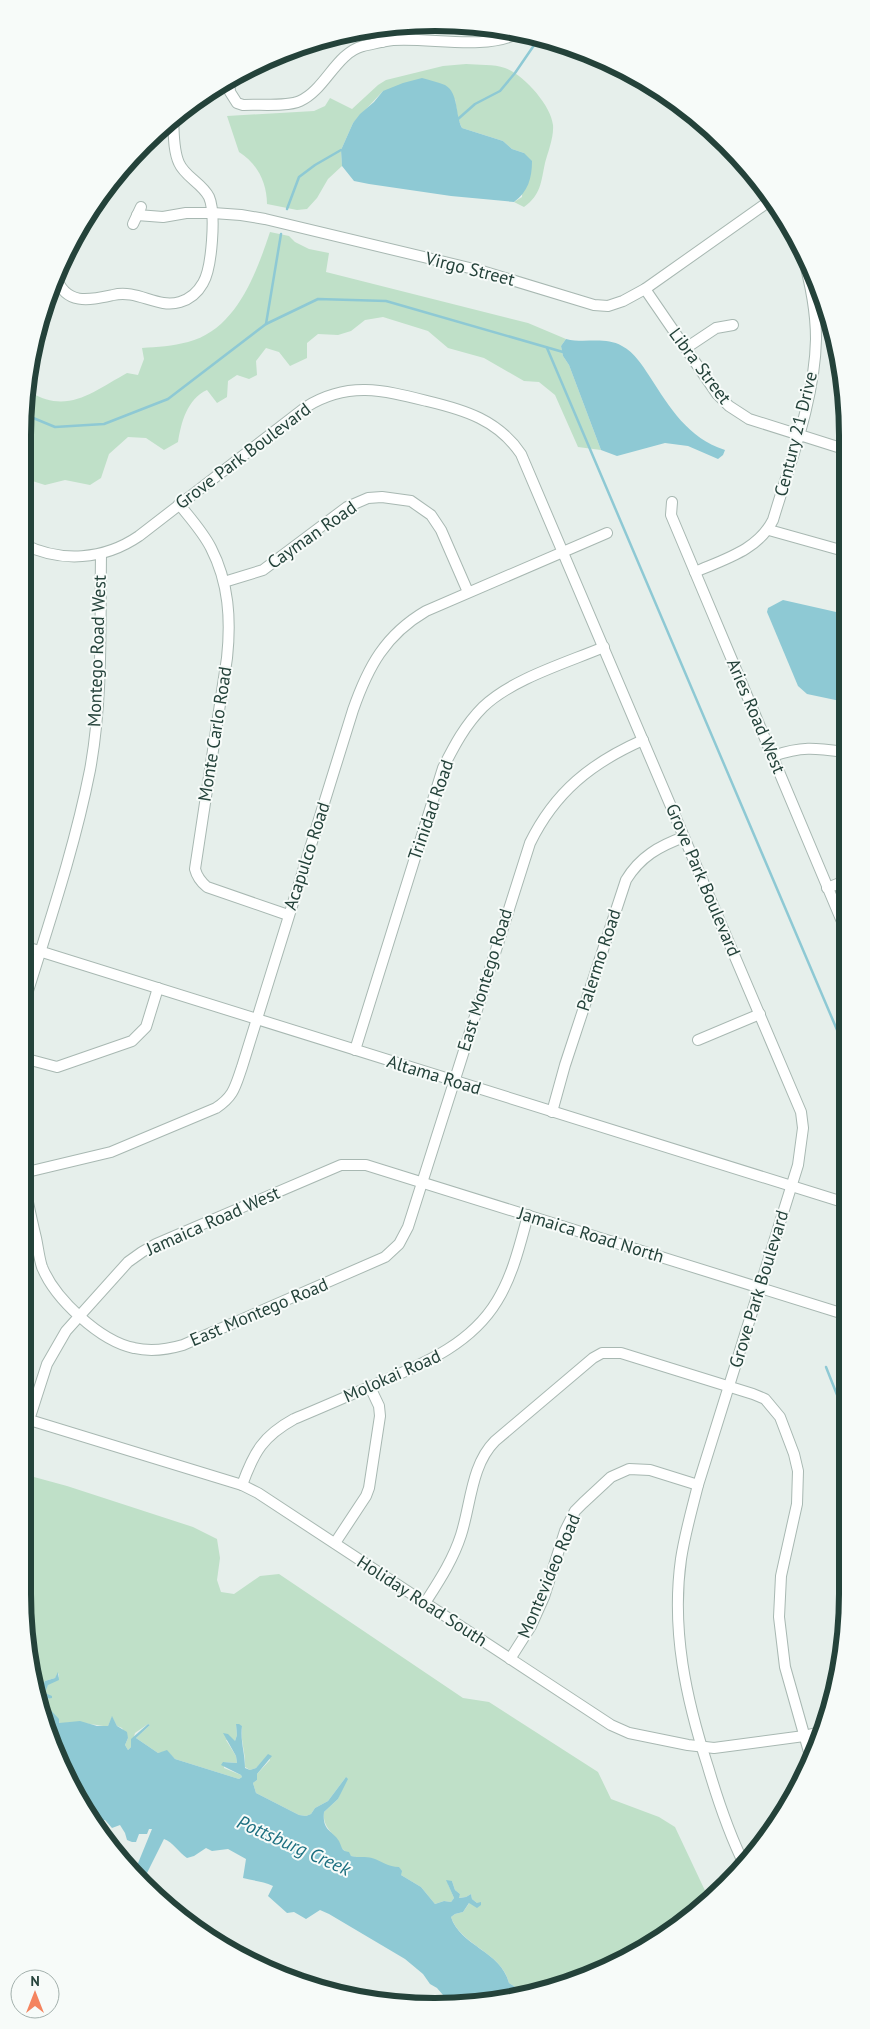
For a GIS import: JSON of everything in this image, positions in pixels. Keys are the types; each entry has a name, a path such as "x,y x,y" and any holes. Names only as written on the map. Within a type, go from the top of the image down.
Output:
{"street":[{"path":"381,35 382,42"},
{"path":"230,87 230,92 237,103 243,105 293,103 308,96 353,50 360,47 393,40 468,42 505,38"},
{"path":"60,285 70,296 82,300 130,293 165,303 177,303 188,299 197,292 204,282 208,270 213,213 209,197 203,188 184,172 179,163 174,127"},
{"name":"Virgo Street","path":"137,215 163,217 186,213 213,213 265,219 482,271 594,305 608,306 623,302 645,289 766,204"},
{"name":"Century 21 Drive","path":"695,572 749,548 769,530 774,520 811,388 816,339 810,285"},
{"name":"Libra Street","path":"645,289 717,394 728,406 749,419 839,447"},
{"path":"686,348 716,328 733,325"},
{"name":"Grove Park Boulevard","path":"31,547 57,556 80,557 101,554 133,540 313,403 349,391 379,390 440,404 475,415 506,435 515,445 528,468 801,1112 803,1128 802,1146 792,1186 698,1485 681,1560 678,1603 679,1640 683,1672 701,1746 722,1813 741,1857"},
{"name":"Cayman Road","path":"224,582 263,570 347,507 368,498 382,497 411,501 431,515 441,530 468,592"},
{"name":"Aries Road West","path":"672,502 671,515 839,915"},
{"name":"Monte Carlo Road","path":"179,504 211,548 224,582 228,608 229,637 195,869 202,883 207,887 288,915"},
{"path":"769,530 839,550"},
{"name":"Acapulco Road","path":"31,1171 111,1152 216,1108 227,1100 234,1091 353,710 363,681 372,664 394,634 412,619 468,592 607,533"},
{"name":"Montego Road West","path":"31,979 75,839 90,768 100,680 101,554"},
{"name":"Trinidad Road","path":"355,1050 443,768 460,735 483,707 499,693 515,684 604,647"},
{"name":"East Montego Road","path":"80,1316 112,1340 134,1348 159,1350 183,1345 386,1258 399,1244 406,1232 522,862 539,824 554,803 583,775 617,752 643,740"},
{"path":"773,756 807,748 839,751"},
{"name":"Palermo Road","path":"552,1112 565,1065 626,880 641,860 650,853 684,837"},
{"path":"827,888 839,883"},
{"name":"Altama Road","path":"31,948 839,1201"},
{"path":"31,1060 56,1067 132,1041 146,1027 158,988"},
{"path":"698,1040 760,1014"},
{"name":"Jamaica Road West","path":"31,1406 47,1364 66,1331 128,1262 142,1252 156,1244 341,1166 366,1165 422,1182"},
{"name":"Jamaica Road North","path":"422,1182 839,1312"},
{"name":"Molokai Road","path":"242,1485 251,1460 258,1448 279,1427 429,1361 455,1345 477,1326 497,1301 505,1285 528,1215"},
{"path":"31,1218 42,1266 55,1290 80,1316"},
{"path":"425,1603 455,1553 462,1534 478,1468 486,1451 495,1441 593,1358 602,1353 621,1353 753,1394 765,1399 780,1417 794,1454 798,1490 781,1576 779,1617 785,1667 808,1749"},
{"path":"335,1543 366,1496 369,1488 380,1416 370,1387"},
{"name":"Holiday Road South","path":"31,1421 242,1485 258,1492 611,1725 629,1733 688,1745 714,1748 814,1734"},
{"name":"Montevideo Road","path":"510,1659 531,1626 544,1597 565,1530 575,1511 611,1477 628,1469 650,1470 698,1485"}],"green space":[{"path":"466,64 496,66 512,71 535,91 551,117 553,134 541,182 534,198 524,207 514,202 522,197 524,153 512,149 503,141 462,128 458,119 455,99 383,91 353,123 341,150 342,166 328,179 317,198 307,209 297,210 267,204 267,196 260,174 251,162 239,152 227,116 314,111 325,106 330,98 352,109 386,80 443,66"},
{"path":"270,232 289,236 295,242 309,249 329,253 326,272 528,323 566,339 561,346 563,356 569,365 601,450 578,447 555,395 539,382 524,381 484,358 448,348 428,331 383,317 365,320 351,331 338,335 318,334 307,343 307,358 290,366 279,352 266,348 256,361 257,375 249,379 237,375 228,381 227,397 217,403 207,390 194,399 183,420 178,442 164,450 146,438 128,437 109,454 101,478 90,485 65,480 45,485 31,481 34,394 44,399 69,401 92,393 127,373 138,375 144,359 142,348 188,342 205,336 219,326 242,298 258,265"},
{"path":"31,1476 193,1527 217,1539 220,1558 217,1580 221,1592 234,1594 260,1576 279,1574 463,1698 489,1702 598,1772 611,1799 659,1817 675,1827 706,1893 659,1930 614,1956 565,1976 518,1989 509,1983 505,1972 490,1956 463,1935 451,1917 463,1912 470,1902 477,1903 472,1899 471,1894 458,1898 460,1894 455,1890 452,1881 448,1884 454,1898 451,1902 444,1901 435,1904 421,1887 401,1875 399,1867 390,1867 371,1858 351,1856 340,1847 325,1823 324,1812 338,1799 346,1777 328,1801 315,1808 311,1814 306,1816 299,1815 256,1793 253,1783 257,1780 257,1774 270,1760 268,1755 256,1768 250,1770 245,1767 242,1726 236,1724 237,1735 235,1741 226,1740 236,1756 237,1763 224,1762 224,1768 241,1775 242,1777 239,1779 175,1759 167,1751 158,1753 136,1738 150,1725 148,1724 135,1733 131,1747 128,1750 125,1745 128,1738 112,1717 108,1726 79,1722 61,1724 48,1708 46,1700 49,1699 45,1693 48,1684 59,1677 59,1673 55,1678 45,1681 42,1686 36,1656 38,1651 35,1648 32,1620"}],"water":[{"path":"422,78 445,85 453,93 462,128 503,141 512,149 524,153 532,161 531,173 526,189 514,202 451,196 354,181 342,166 341,150 353,123 360,114 383,91"},
{"path":"566,339 608,341 627,349 641,364 681,421 700,438 725,450 723,455 718,459 688,446 665,443 617,456 601,450 569,365 563,356 561,346"},
{"path":"783,600 839,613 839,701 807,694 798,686 767,612 768,608"},
{"path":"58,1672 59,1680 48,1685 45,1693 52,1696 52,1698 46,1700 42,1686 45,1681 55,1678"},
{"name":"Pottsburg Creek","path":"48,1707 59,1719 59,1723 80,1721 97,1726 108,1726 112,1716 117,1726 127,1732 128,1738 125,1745 128,1750 131,1747 131,1739 148,1724 150,1725 136,1738 158,1753 167,1750 175,1759 239,1779 242,1777 241,1775 221,1765 223,1762 237,1763 236,1756 223,1733 228,1734 235,1741 237,1735 236,1724 239,1724 242,1726 245,1768 250,1770 256,1768 268,1754 272,1756 257,1774 257,1780 253,1783 256,1793 299,1815 306,1816 311,1814 315,1808 328,1801 346,1777 348,1779 338,1799 324,1812 326,1827 339,1841 343,1850 349,1852 351,1856 370,1857 388,1865 399,1867 402,1871 401,1875 421,1887 435,1904 444,1901 451,1902 454,1898 446,1880 452,1881 455,1890 460,1894 459,1898 471,1894 472,1899 477,1903 481,1902 481,1905 477,1908 469,1903 463,1912 451,1917 463,1935 498,1963 505,1972 509,1983 518,1989 445,1998 437,1988 430,1984 423,1974 405,1959 329,1914 320,1910 306,1919 294,1912 287,1913 268,1896 273,1886 243,1878 246,1859 228,1849 212,1851 206,1848 187,1858 164,1839 146,1875 137,1866 152,1829 149,1829 147,1834 139,1834 136,1842 132,1842 127,1840 120,1825 112,1828 105,1820 101,1821 99,1818 73,1773 62,1749"}],"waterway":[{"path":"458,119 475,104 500,91 535,44"},
{"path":"287,209 299,177 341,150"},
{"path":"32,417 55,427 104,424 168,399 266,324 281,234"},
{"path":"266,324 318,299 386,301 563,352"},
{"path":"547,348 839,1035"},
{"path":"826,1367 839,1400"}]}
